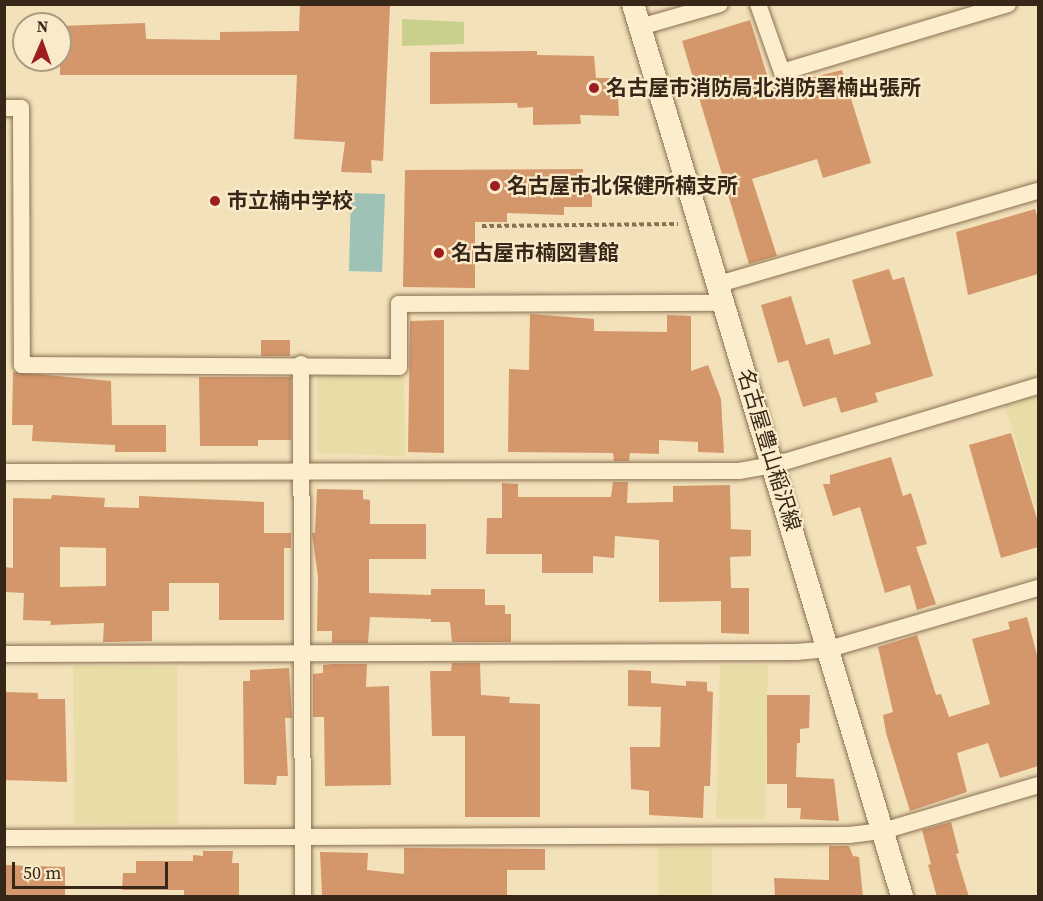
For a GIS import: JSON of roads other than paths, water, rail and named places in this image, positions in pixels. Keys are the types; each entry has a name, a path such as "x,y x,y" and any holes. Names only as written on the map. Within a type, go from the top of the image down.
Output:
{"main road":[{"name":"名古屋豊山稲沢線","path":"633,4 774,465 902,897"}],"street":[{"path":"640,27 720,4"},
{"path":"758,4 782,72 1008,4"},
{"path":"4,108 21,108 22,365 301,364 399,367 399,304 722,294 1038,191"},
{"path":"4,289 22,288"},
{"path":"301,364 303,897"},
{"path":"4,472 739,471 774,465 1038,386"},
{"path":"4,654 796,652 829,649 1038,588"},
{"path":"4,838 849,835 883,831 1038,785"}],"water":[{"path":"351,193 385,194 382,272 349,271"}],"place":[{"name":"名古屋市消防局北消防署楠出張所","path":"594,88"},
{"name":"名古屋市北保健所楠支所","path":"495,186"},
{"name":"市立楠中学校","path":"215,201"},
{"name":"名古屋市楠図書館","path":"439,253"}]}
